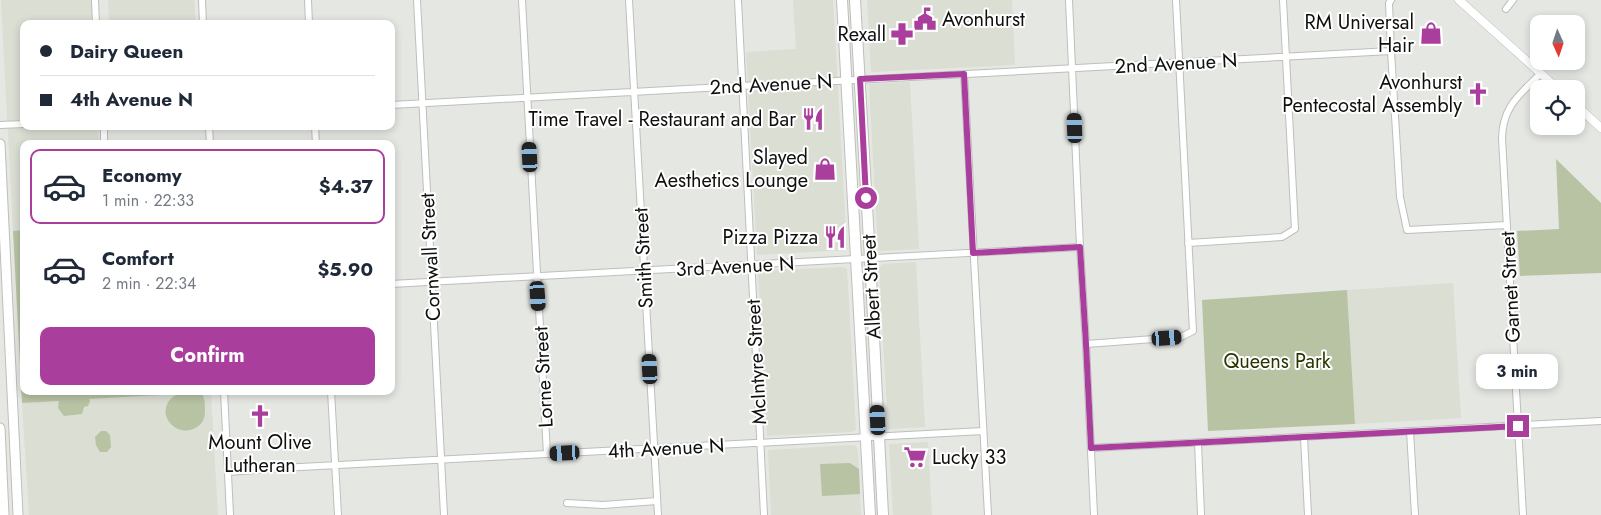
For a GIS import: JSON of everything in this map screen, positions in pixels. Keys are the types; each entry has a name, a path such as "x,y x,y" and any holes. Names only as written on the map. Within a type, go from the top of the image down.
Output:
{"main road":[{"name":"Albert Street","path":"842,0 870,515"},
{"name":"Albert Street","path":"855,0 883,515"},
{"path":"0,144 4,302 18,515"},
{"path":"0,428 1,483 4,515"}],"street":[{"path":"95,0 96,20"},
{"path":"202,0 203,20"},
{"path":"308,0 309,20"},
{"name":"Cornwall Street","path":"417,0 444,515"},
{"name":"Lorne Street","path":"522,0 547,454"},
{"name":"Smith Street","path":"629,0 658,515"},
{"name":"McIntyre Street","path":"738,0 764,515"},
{"path":"1069,0 1094,515"},
{"path":"1086,344 1181,338 1192,331 1176,0"},
{"path":"1188,243 1282,237 1295,229 1283,0"},
{"path":"1391,0 1389,2 1391,50 1400,197 1407,230 1507,224"},
{"path":"1459,0 1548,80"},
{"path":"1506,9 1513,0"},
{"name":"2nd Avenue N","path":"395,105 1391,50"},
{"name":"Garnet Street","path":"1523,515 1502,125 1508,108 1541,73"},
{"path":"964,74 988,515"},
{"path":"1585,113 1601,128"},
{"path":"0,125 20,124"},
{"name":"3rd Avenue N","path":"395,284 1080,247"},
{"path":"224,395 230,515"},
{"path":"331,395 338,515"},
{"path":"1091,448 1601,421"},
{"name":"4th Avenue N","path":"228,472 983,431"},
{"path":"1410,431 1415,515"},
{"path":"1304,436 1308,515"},
{"path":"1198,443 1201,515"},
{"path":"1,483 17,482"},
{"path":"567,503 603,505 657,501"}],"shaded area":[{"path":"1,0 92,0 93,20 20,20 20,130 98,130 99,140 20,140 20,230 13,231"},
{"path":"108,0 194,0 196,20 109,20"},
{"path":"793,0 833,0 847,250 757,255 746,52 796,49"},
{"path":"867,0 1012,0 1015,65 871,72"},
{"path":"910,82 919,249 878,251 869,84"},
{"path":"916,262 925,427 888,429 879,267 883,264"},
{"path":"842,267 847,269 856,430 851,432 767,436 758,271"},
{"path":"1453,283 1461,418 1355,424 1347,290"},
{"path":"159,395 211,395 218,515 29,515 22,403"},
{"path":"928,442 932,515 893,515 889,444"},
{"path":"856,446 858,450 861,515 771,515 768,450"}],"green space":[{"path":"1556,159 1601,203 1601,273 1520,276 1517,231 1559,229"},
{"path":"20,230 20,365 13,231"},
{"name":"Queens Park","path":"1347,290 1355,424 1208,431 1202,300"},
{"path":"22,395 160,395 89,399 88,406 84,407 82,414 64,416 58,408 59,401 22,403"},
{"path":"177,395 202,395 205,414 197,427 190,430 177,429 168,420 166,407"},
{"path":"101,431 106,431 110,435 111,447 107,452 100,452 96,445 95,437"},
{"path":"850,463 859,469 860,494 822,496 820,464"}],"place":[{"name":"Avonhurst","path":"925,19"},
{"name":"RM Universal Hair","path":"1431,33"},
{"name":"Rexall","path":"902,34"},
{"name":"Avonhurst Pentecostal Assembly","path":"1478,94"},
{"name":"Time Travel - Restaurant and Bar","path":"813,119"},
{"name":"Slayed Aesthetics Lounge","path":"825,169"},
{"name":"Pizza Pizza","path":"835,237"},
{"name":"Mount Olive Lutheran","path":"260,416"},
{"name":"Lucky 33","path":"915,457"}],"route":[{"path":"866,198 860,79 964,74 973,253 1080,247 1091,448 1518,426"}]}
